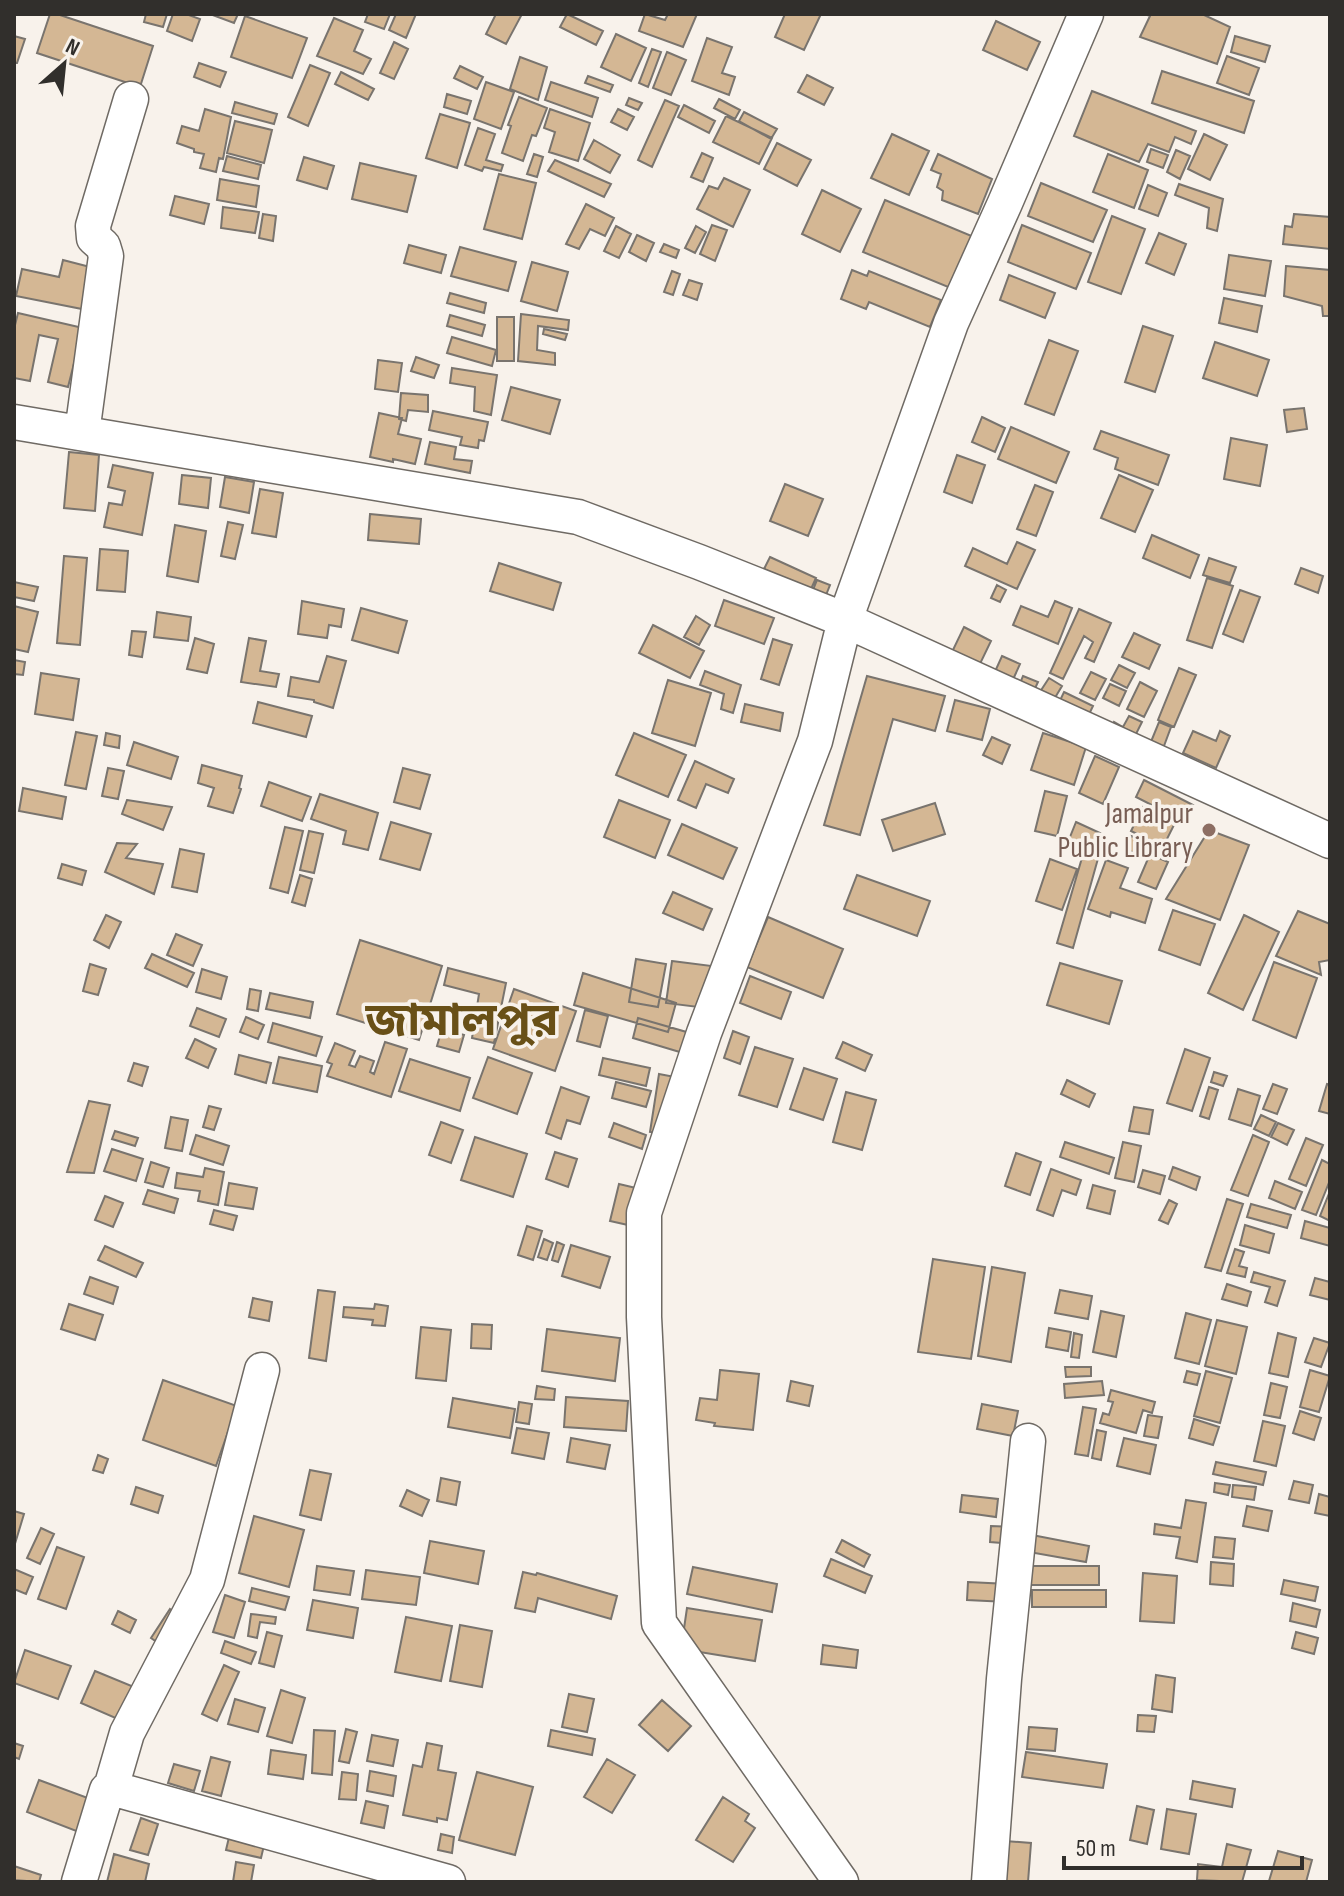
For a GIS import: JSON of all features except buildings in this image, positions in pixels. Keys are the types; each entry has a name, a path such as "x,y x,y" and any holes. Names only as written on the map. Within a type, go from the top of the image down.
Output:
{"street":[{"path":"841,1882 659,1623 644,1317 644,1213 704,1033 815,741 845,620 951,323 1086,14"},
{"path":"82,433 106,256 103,246 94,238 93,226 131,99"},
{"path":"14,422 578,517 845,620 1330,841"},
{"path":"79,1882 127,1733 207,1580 262,1370"},
{"path":"989,1882 1004,1679 1028,1441"},
{"path":"111,1788 448,1882"}],"place":[{"name":"Jamalpur Public Library","path":"1209,830"}],"district":[{"name":"জামালপুর","path":"462,1019"}]}
